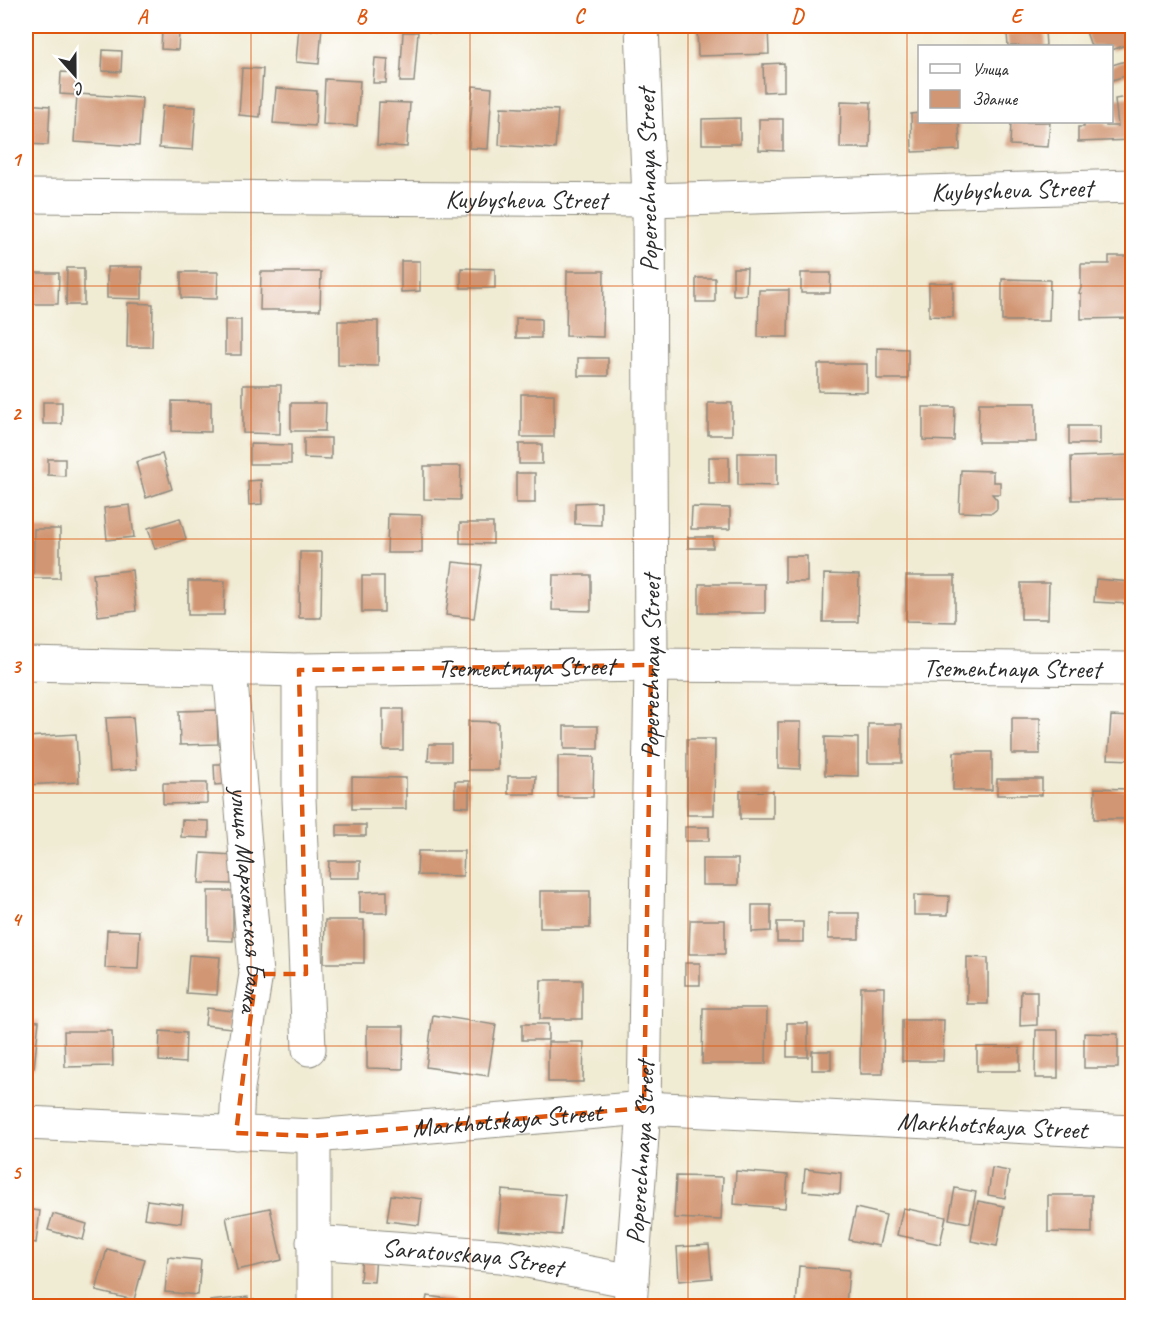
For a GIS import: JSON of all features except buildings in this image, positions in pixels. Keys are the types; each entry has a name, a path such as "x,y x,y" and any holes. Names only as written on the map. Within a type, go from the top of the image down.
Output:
{"street":[{"name":"Poperechnaya Street","path":"631,1294 644,1108 651,665 649,200 642,26"},
{"name":"Kuybysheva Street","path":"26,196 649,200 1132,186"},
{"name":"Tsementnaya Street","path":"26,664 299,670 651,665 1132,669"},
{"name":"улица Мархотская Балка","path":"230,669 256,974 238,1088 236,1132"},
{"path":"299,670 299,798 309,1049"},
{"path":"256,974 306,974"},
{"name":"Markhotskaya Street","path":"26,1123 314,1136 644,1108 1132,1132"},
{"path":"314,1136 314,1306"},
{"name":"Saratovskaya Street","path":"313,1242 501,1256 631,1294"}],"highlighted area":[{"path":"651,665 644,1108 314,1136 236,1133 256,974 306,974 299,670"}]}
